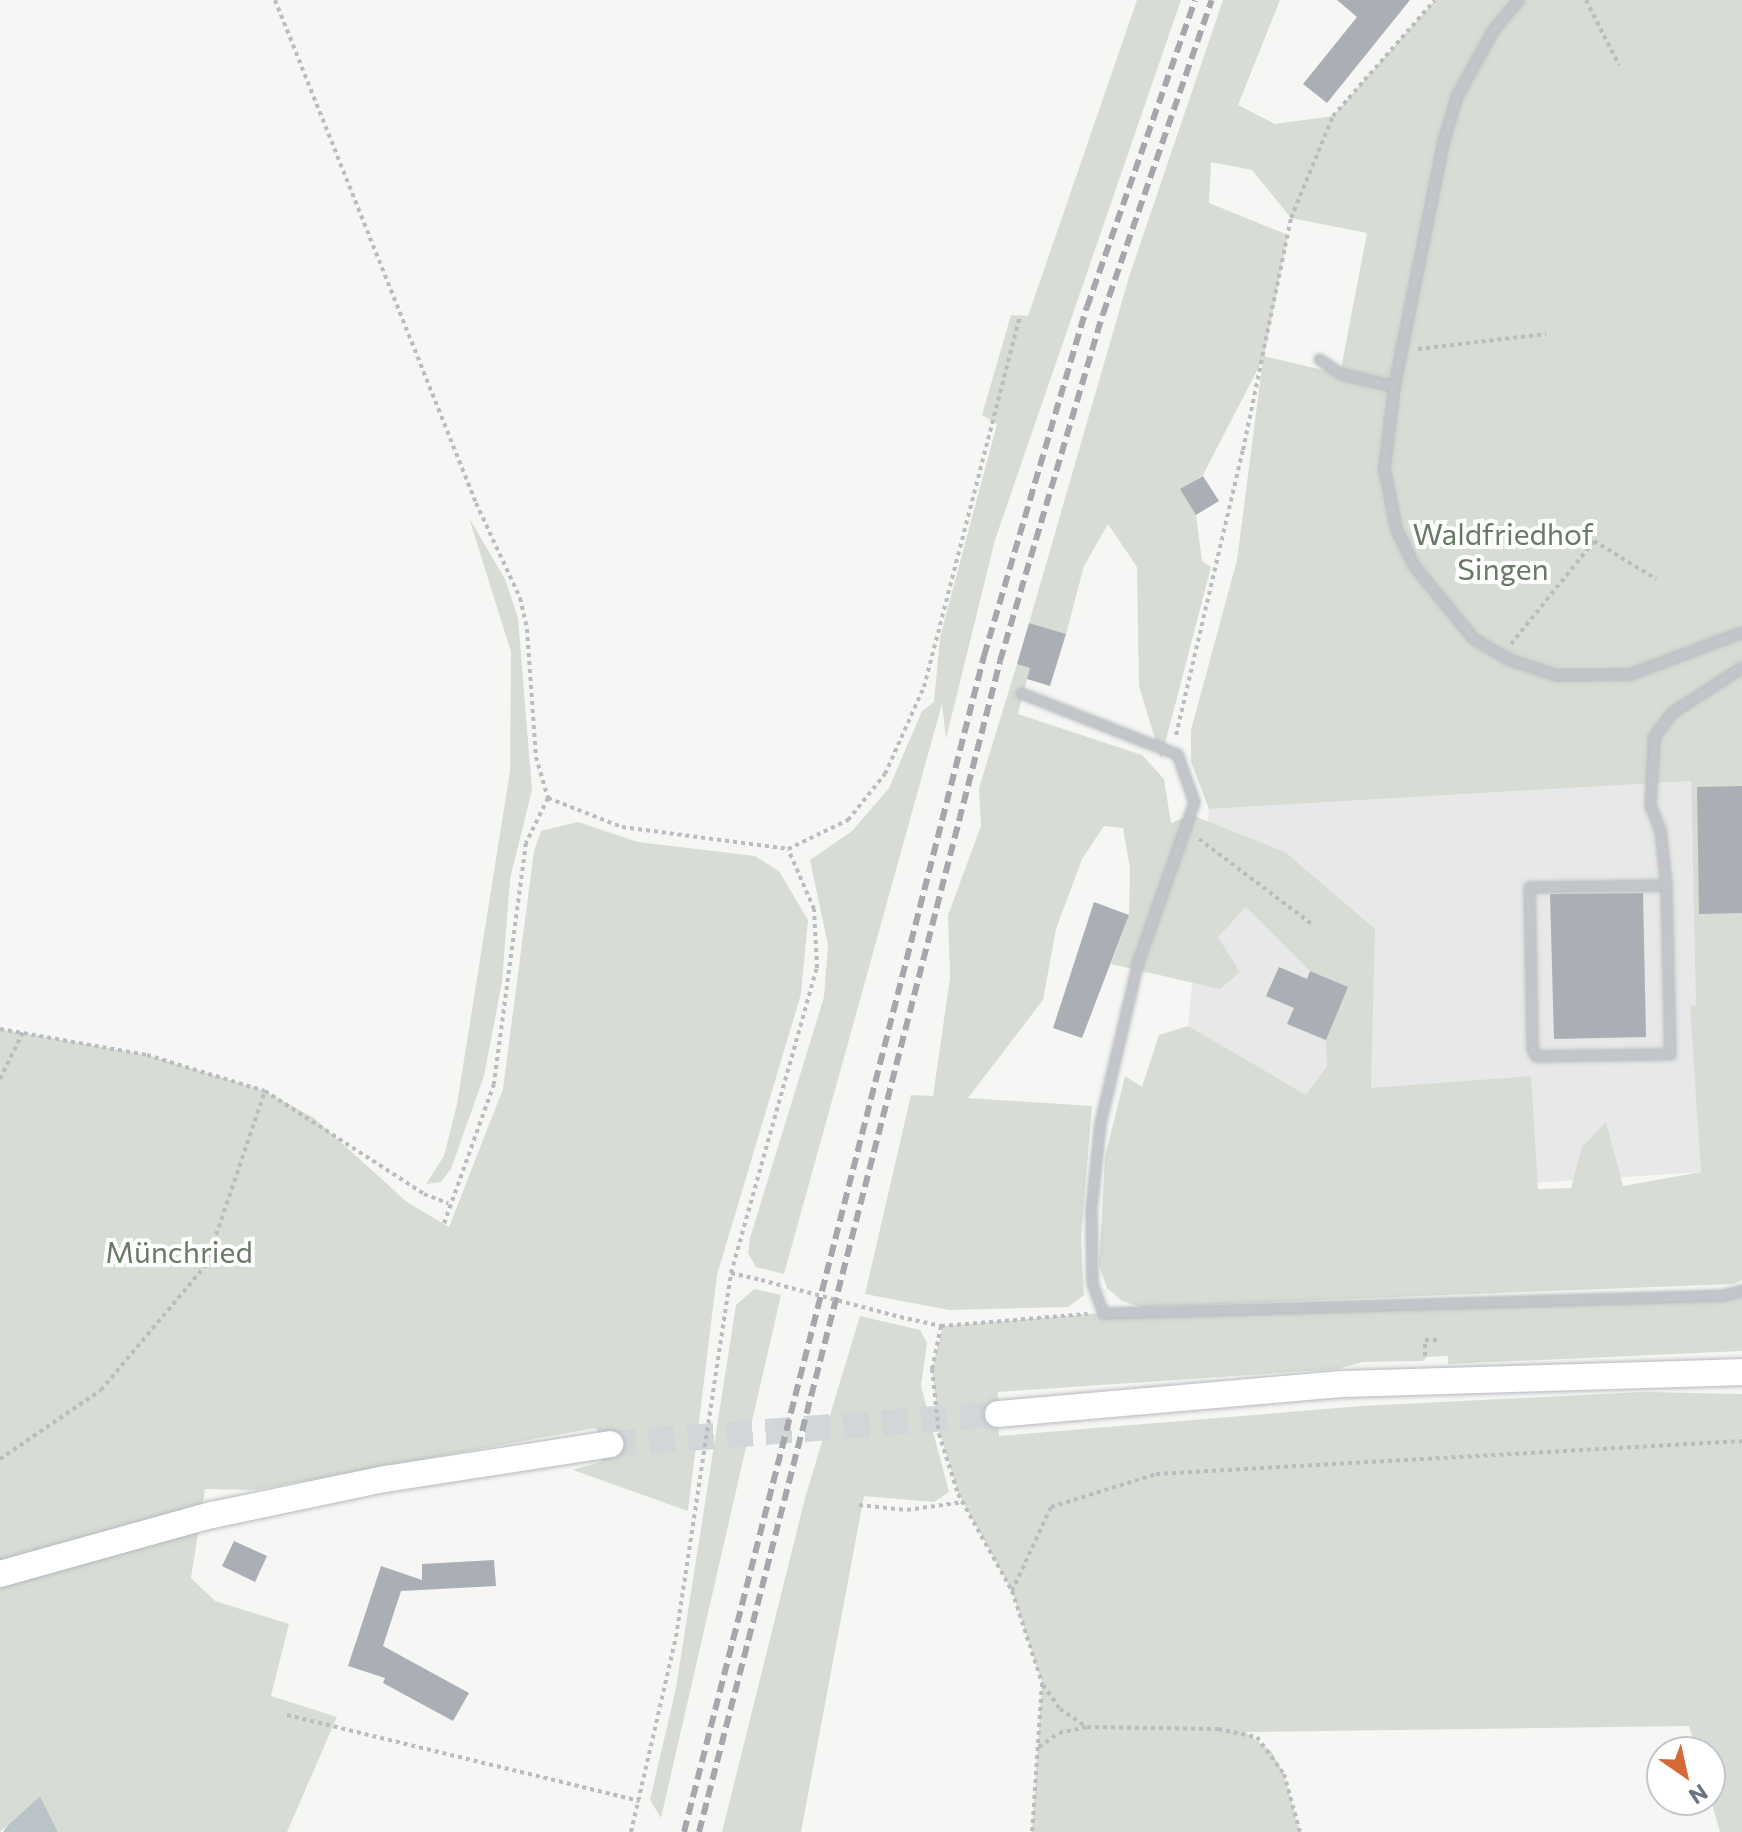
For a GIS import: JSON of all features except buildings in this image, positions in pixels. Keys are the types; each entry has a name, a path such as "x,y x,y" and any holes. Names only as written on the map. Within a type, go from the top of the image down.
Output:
{"main road":[{"path":"998,1414 1340,1384 1742,1372"},
{"path":"0,1574 212,1515 385,1479 610,1444"}],"lane":[{"path":"1518,0 1493,30 1457,95 1426,218 1394,386 1384,468 1396,529 1414,566 1473,638 1502,655 1556,675 1630,674 1742,632"},
{"path":"1319,359 1341,374 1394,386"},
{"path":"1666,885 1529,887 1532,1049 1536,1056 1670,1054 1666,885 1660,830 1650,805 1654,736 1672,712 1742,667"},
{"path":"1021,693 1177,754 1194,802 1188,830 1138,961 1100,1123 1092,1268 1094,1299 1103,1313 1723,1295 1742,1290"}],"path":[{"path":"275,0 454,451 520,598 532,665 536,757 548,798 526,843 494,1084 448,1203 444,1224"},
{"path":"1177,754 1177,726 1243,450 1291,218 1333,116 1435,0"},
{"path":"1586,0 1619,65"},
{"path":"548,798 622,827 788,849 827,832 863,804 885,774 924,687 1020,315"},
{"path":"1400,353 1546,334"},
{"path":"1502,655 1594,541 1656,579"},
{"path":"1188,830 1312,924"},
{"path":"631,1832 679,1622 731,1273 817,968 814,909 788,849"},
{"path":"0,1029 147,1055 265,1091 424,1194 448,1203"},
{"path":"0,1079 23,1032"},
{"path":"0,1459 101,1390 206,1265 265,1091"},
{"path":"731,1273 941,1326 1103,1313"},
{"path":"941,1326 932,1369 939,1434 963,1502 1012,1591 1042,1683 1060,1709 1087,1727"},
{"path":"1012,1591 1051,1507 1156,1474 1742,1441"},
{"path":"859,1505 907,1510 963,1502"},
{"path":"1032,1832 1042,1683"},
{"path":"287,1715 640,1801"},
{"path":"1039,1747 1059,1733 1087,1727 1218,1729 1257,1737 1284,1774 1300,1832"}],"shaded area":[{"path":"1691,781 1701,1172 1367,1194 1188,1026 1209,809"},
{"path":"40,1796 58,1832 3,1832 7,1826"}],"green space":[{"path":"1137,0 1181,0 995,540 946,739 942,704 784,1274 756,1267 748,1253 750,1238 824,997 828,945 810,860 852,831 889,788 922,711 934,702 940,637 997,424 982,415 1011,315 1028,316"},
{"name":"Waldfriedhof Singen","path":"1223,0 1280,0 1238,105 1275,124 1333,116 1435,0 1742,0 1742,1280 1733,1284 1140,1307 1122,1301 1107,1288 1099,1265 1105,1157 1125,1076 1142,1087 1159,1035 1188,1026 1306,1095 1327,1066 1326,1040 1348,987 1310,971 1246,907 1218,937 1240,972 1220,989 1111,964 1129,915 1130,868 1123,828 1104,826 1082,859 1056,929 1043,1000 968,1098 1092,1106 1081,1238 1084,1295 1068,1307 949,1310 865,1294 911,1095 933,1096 950,978 948,915 981,826 979,788 1017,664 1030,668 1018,714 1142,755 1164,779 1171,823 1192,815 1285,852 1375,929 1371,1088 1531,1076 1538,1189 1571,1188 1582,1147 1606,1122 1623,1186 1701,1172 1690,1006 1696,1005 1691,781 1209,809 1191,762 1191,730 1237,560 1263,359 1203,475 1181,489 1196,515 1202,561 1211,567 1161,759 1139,686 1137,567 1108,524 1084,566 1066,634 1029,623 1129,277","holes":["1211,162 1252,170 1291,218 1367,233 1340,374 1264,356 1288,235 1209,203"]},
{"path":"469,518 505,579 518,618 532,790 510,879 502,982 484,1076 451,1169 441,1182 426,1184 444,1156 457,1104 510,771 511,652"},
{"name":"Münchried","path":"578,822 638,842 755,856 779,871 808,920 801,994 717,1275 688,1511 573,1470 600,1462 610,1445 595,1428 254,1490 205,1489 191,1578 215,1601 289,1624 271,1696 337,1717 287,1832 58,1832 40,1796 0,1832 0,1029 147,1055 265,1091 314,1118 407,1202 449,1227 503,1089 534,851 541,831"},
{"path":"754,1289 781,1295 661,1818 650,1800 676,1688 736,1305"},
{"path":"1742,1290 1742,1351 1448,1364 1448,1356 1427,1357 1423,1361 1363,1362 1337,1369 998,1392 999,1436 1361,1406 1643,1392 1742,1394 1742,1832 1720,1832 1715,1816 1726,1816 1726,1736 1692,1736 1689,1726 1245,1732 1271,1751 1284,1774 1300,1832 1032,1832 1042,1683 1012,1591 958,1493 940,1434 932,1369 943,1326 1103,1313"},
{"path":"860,1316 920,1330 927,1343 921,1386 949,1492 934,1502 864,1496 801,1832 722,1832 805,1498"}],"tunnel":[{"path":"610,1444 998,1414"}],"railway":[{"path":"684,1832 984,656 1087,307 1195,0"},
{"path":"699,1832 1000,661 1103,314 1212,0"}]}
